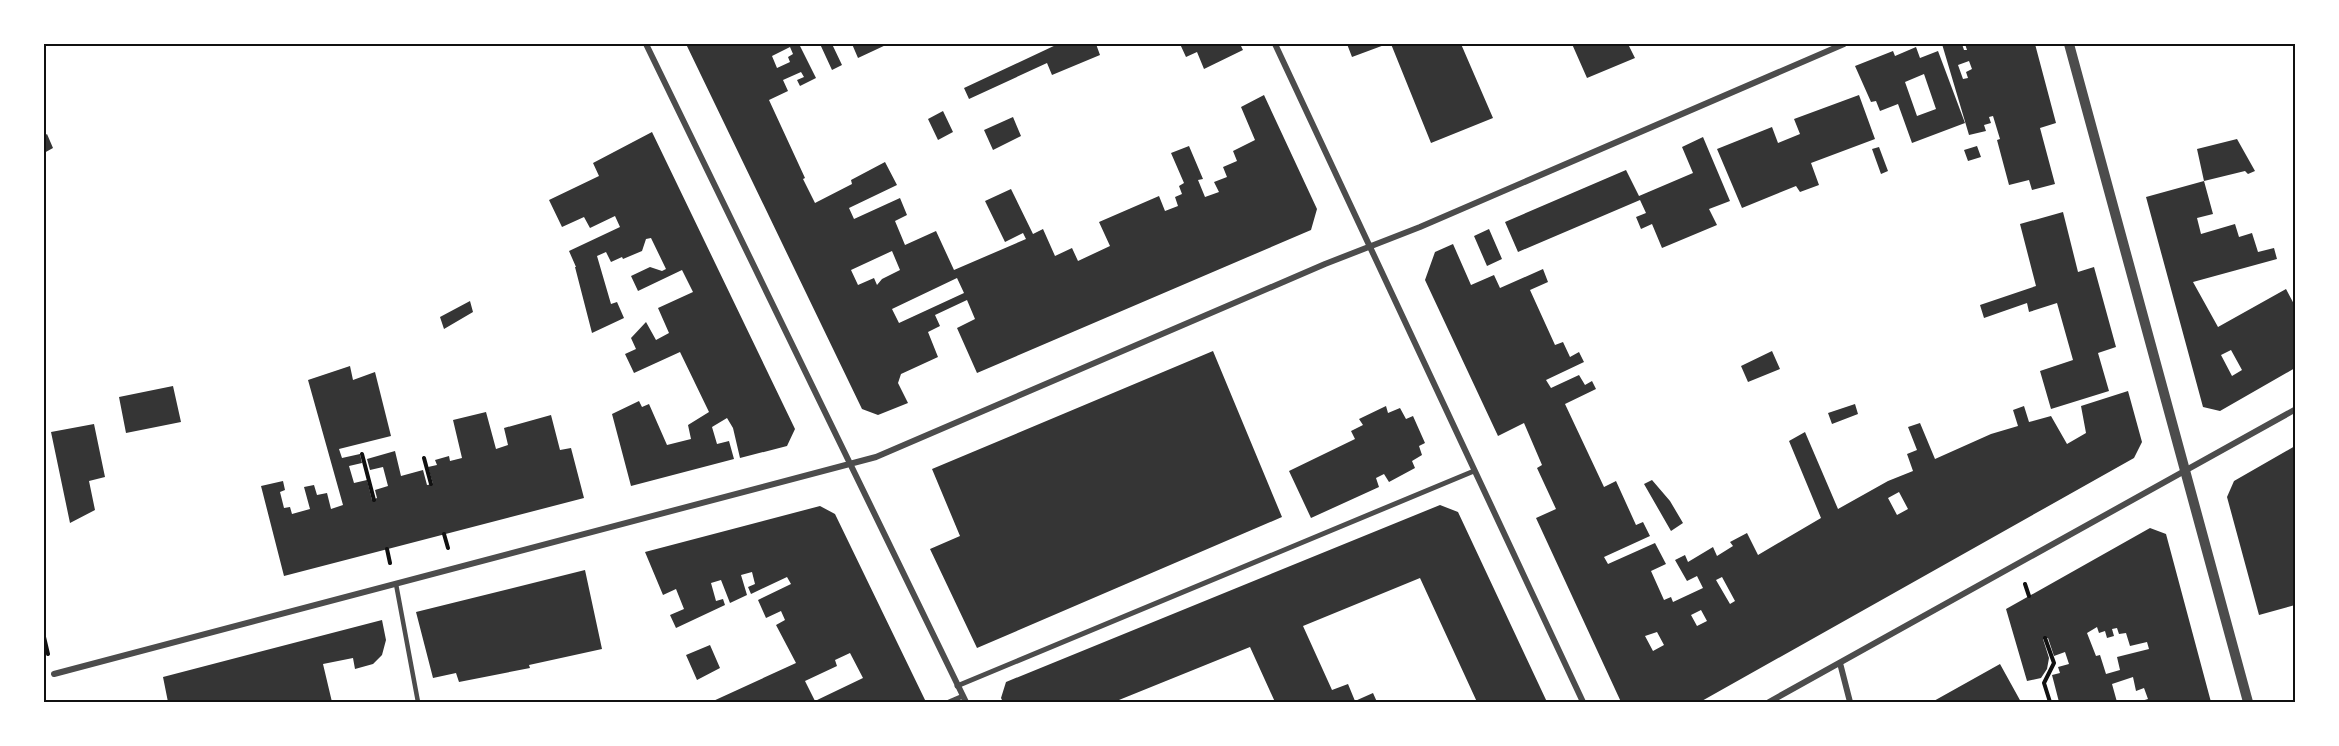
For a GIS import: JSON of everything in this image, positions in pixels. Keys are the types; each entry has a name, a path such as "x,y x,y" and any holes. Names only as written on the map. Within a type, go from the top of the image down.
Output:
{"street":[{"path":"646,44 964,699 949,702"},
{"path":"1275,44 1583,702"},
{"path":"54,674 849,464 890,451 1325,264 1420,227 1844,44"},
{"path":"2069,44 2248,702"},
{"path":"1769,702 2295,409"},
{"path":"957,686 1474,471"},
{"path":"1839,663 1850,702"}],"lane":[{"path":"396,584 418,702"}],"path":[{"path":"362,454 374,500"},
{"path":"424,458 431,484"},
{"path":"2045,638 2054,663 2044,683 2050,702"}],"building":[{"path":"686,44 799,44 816,78 800,86 797,80 804,77 801,72 783,80 788,91 769,100 815,203 852,184 851,180 885,162 897,185 849,208 854,219 900,198 907,215 895,221 905,245 936,231 954,270 1026,239 1023,233 1005,242 985,201 1011,189 1033,234 1043,229 1055,256 1072,248 1078,261 1110,246 1099,222 1159,196 1165,211 1178,206 1175,197 1182,194 1179,186 1184,183 1171,153 1189,146 1203,179 1198,180 1205,197 1219,192 1214,182 1227,177 1223,167 1237,161 1233,151 1255,140 1241,107 1264,95 1317,209 1311,230 977,373 957,328 975,319 967,300 935,315 940,326 928,332 938,357 901,374 898,383 908,403 878,415 862,409","holes":["790,47 793,54 788,57 790,62 777,68 772,56","892,251 900,270 882,279 877,285 874,278 858,285 851,270","957,278 964,293 899,323 892,309"]},
{"path":"820,44 832,44 842,65 832,70"},
{"path":"852,44 888,44 858,58"},
{"path":"1058,44 1096,44 1100,55 1052,75 1047,63 969,99 964,88"},
{"path":"1180,44 1240,44 1243,50 1204,69 1197,52 1186,57"},
{"path":"1347,44 1387,44 1352,57"},
{"path":"1391,44 1461,44 1493,118 1431,143"},
{"path":"1572,44 1628,44 1635,58 1587,78"},
{"path":"1942,44 1962,44 1964,50 1967,50 1965,44 2035,44 2056,123 2040,128 2055,184 2032,190 2029,180 2009,185 1993,116 1989,117 1991,123 1984,125 1986,131 1969,135","holes":["1969,61 1972,69 1966,72 1968,78 1963,79 1958,65"]},
{"path":"1916,47 1920,58 1938,51 1965,123 1912,143 1898,104 1880,111 1876,101 1871,102 1855,66 1893,51 1895,56","holes":["1924,74 1936,109 1917,116 1905,82"]},
{"path":"1859,95 1875,139 1811,163 1819,185 1800,192 1796,186 1742,208 1717,149 1772,127 1778,143 1800,134 1794,119"},
{"path":"943,111 953,132 938,140 928,119"},
{"path":"1013,117 1021,136 993,150 984,130"},
{"path":"652,132 795,429 787,446 740,458 733,428 727,418 712,427 717,444 729,441 734,459 631,486 612,414 639,401 642,407 649,404 667,445 691,439 688,425 709,412 680,352 634,373 625,354 636,349 631,338 646,322 656,340 669,333 658,308 693,292 682,270 638,291 631,276 650,267 662,271 666,269 651,238 646,239 642,251 623,259 622,257 611,262 606,252 597,256 611,304 617,302 624,318 592,333 576,267 569,251 620,227 615,216 590,228 584,217 562,227 549,200 599,176 593,163"},
{"path":"47,134 53,148 44,153 44,136"},
{"path":"1703,137 1730,201 1709,209 1717,225 1662,248 1652,224 1641,229 1636,217 1646,213 1640,200 1518,252 1505,222 1626,170 1639,196 1693,173 1682,147"},
{"path":"2237,139 2255,171 2248,174 2245,171 2204,181 2197,149"},
{"path":"1977,146 1981,157 1968,161 1964,150"},
{"path":"1879,147 1888,171 1881,174 1872,149"},
{"path":"2204,181 2213,214 2197,218 2201,234 2235,224 2239,237 2252,233 2258,252 2274,248 2277,259 2193,282 2218,327 2286,289 2295,306 2295,368 2220,411 2203,407 2146,197","holes":["2231,350 2242,370 2232,376 2221,355"]},
{"path":"2063,212 2078,272 2094,267 2116,347 2098,353 2109,391 2051,409 2040,371 2073,360 2057,303 2029,312 2027,303 1984,318 1980,305 2036,286 2020,224"},
{"path":"1489,229 1502,259 1487,266 1474,236"},
{"path":"1453,244 1471,285 1494,275 1500,288 1543,269 1548,282 1530,290 1555,345 1563,342 1570,357 1579,352 1584,362 1546,380 1551,388 1579,375 1585,385 1592,381 1596,389 1565,404 1604,487 1616,481 1636,525 1643,522 1650,536 1604,557 1608,564 1655,543 1666,564 1651,571 1664,600 1671,597 1673,602 1703,588 1697,576 1687,581 1675,560 1685,555 1688,562 1713,547 1717,556 1733,546 1730,542 1747,533 1758,555 1821,518 1789,441 1805,432 1838,509 1888,481 1913,471 1907,454 1917,450 1908,427 1920,423 1935,459 1991,434 2018,426 2013,410 2024,406 2029,422 2051,416 2067,444 2086,433 2081,406 2128,391 2142,442 2134,458 1700,702 1621,702 1536,518 1556,509 1537,468 1542,465 1524,423 1498,436 1425,280 1435,252","holes":["1899,492 1908,509 1897,515 1888,498","1722,577 1735,601 1730,604 1716,580","1701,610 1707,621 1697,626 1691,615","1657,632 1664,645 1653,651 1645,636"]},
{"path":"470,301 473,312 444,329 440,317"},
{"path":"1213,351 1282,517 977,648 930,549 960,536 932,469"},
{"path":"1772,351 1780,369 1748,382 1741,366"},
{"path":"350,366 353,380 375,372 391,436 339,449 342,458 360,454 362,463 349,466 354,483 367,480 372,500 377,498 375,490 388,486 383,467 370,470 367,459 395,451 401,476 423,470 427,485 433,484 428,467 437,465 435,460 449,456 450,461 462,458 453,420 486,412 496,449 508,445 504,428 551,415 560,450 571,448 584,498 284,576 261,486 283,481 285,490 280,492 284,508 290,507 292,514 310,509 304,487 314,485 317,495 327,493 331,509 343,505 308,380"},
{"path":"173,386 181,422 126,433 119,397"},
{"path":"1855,404 1858,414 1832,424 1828,413"},
{"path":"1386,406 1388,413 1400,408 1406,419 1413,416 1425,443 1419,446 1422,455 1412,461 1415,468 1389,482 1384,474 1376,478 1379,487 1311,518 1289,471 1355,439 1351,431 1363,425 1359,419"},
{"path":"94,424 105,477 89,481 95,510 70,523 51,432"},
{"path":"2295,446 2295,605 2259,615 2227,497 2234,481"},
{"path":"1652,480 1670,501 1683,523 1671,531 1644,484"},
{"path":"1440,505 1458,512 1547,702 1477,702 1420,578 1303,626 1332,690 1348,684 1355,701 1373,693 1377,702 1275,702 1250,647 1114,702 1003,702 1001,698 1006,682"},
{"path":"820,506 835,514 926,702 711,702 796,663 776,625 785,620 781,611 766,618 758,600 791,584 787,577 751,594 748,587 755,584 752,572 741,575 747,595 730,603 721,580 711,583 716,601 723,599 725,605 676,628 670,615 684,609 676,589 663,595 645,552","holes":["850,653 863,678 815,701 805,681 837,666 835,660"]},
{"path":"2150,528 2166,534 2211,702 2138,702 2148,699 2144,688 2136,691 2133,677 2112,684 2117,702 2059,702 2052,675 2060,673 2058,667 2069,664 2065,652 2054,656 2048,638 2043,639 2049,658 2047,669 2041,678 2027,681 2006,609","holes":["2097,627 2099,633 2105,631 2107,638 2114,636 2112,629 2117,628 2119,634 2126,633 2130,646 2147,642 2149,649 2117,657 2120,670 2106,674 2100,655 2096,656 2087,633"]},
{"path":"585,570 602,649 529,665 530,668 459,682 456,673 433,678 416,612"},
{"path":"382,620 386,640 382,655 373,664 355,669 353,658 323,664 332,702 168,702 163,677"},
{"path":"710,645 720,668 697,680 686,655"},
{"path":"2000,664 2021,702 1932,702"}]}
